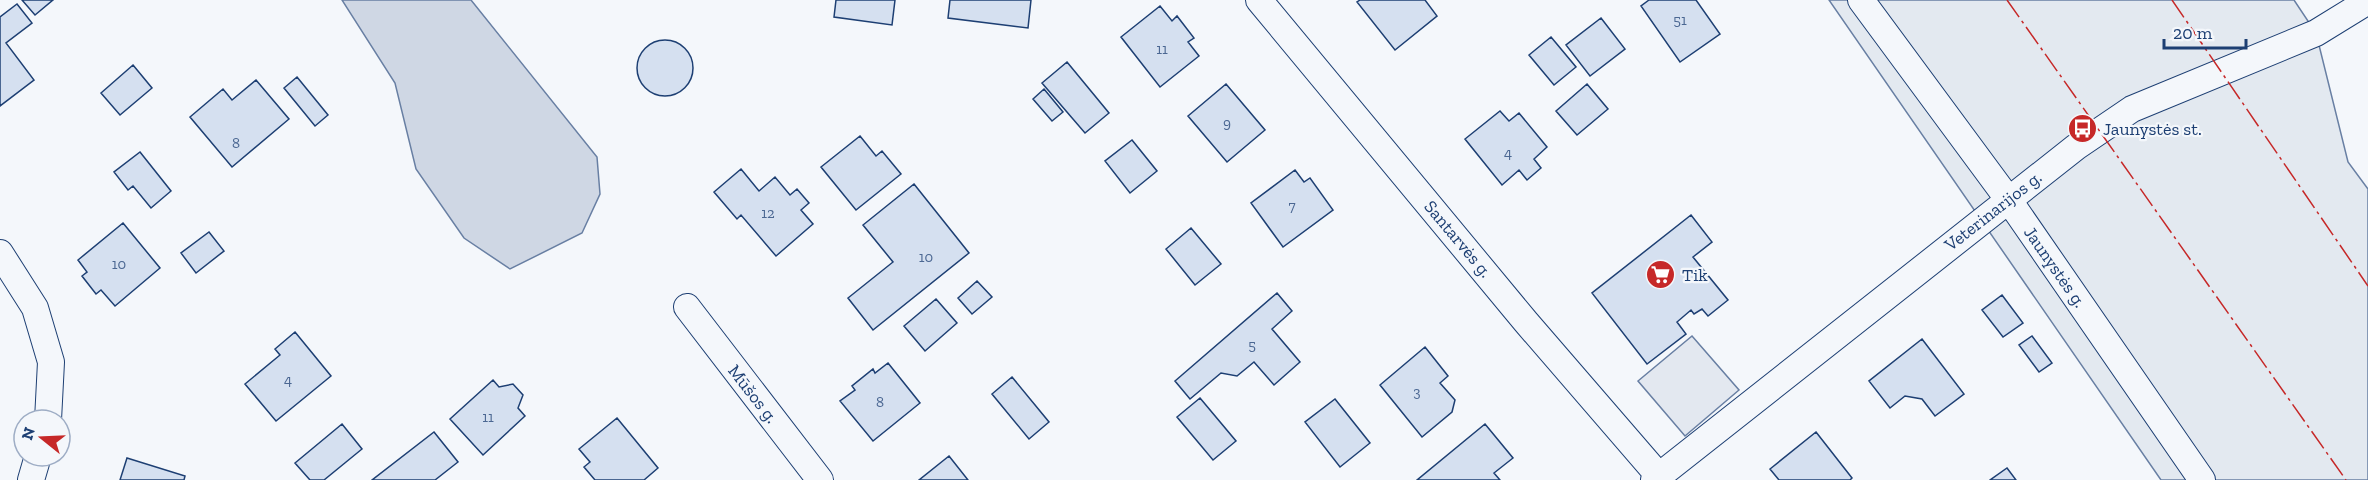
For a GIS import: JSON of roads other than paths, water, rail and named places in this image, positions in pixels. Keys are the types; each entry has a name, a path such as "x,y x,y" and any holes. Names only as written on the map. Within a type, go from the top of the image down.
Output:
{"street":[{"name":"Santarvės g.","path":"1259,0 1657,478"},
{"name":"Jaunystės g.","path":"1861,0 2008,199 2202,480"},
{"name":"Veterinarijos g.","path":"1657,478 2008,199 2076,147 2132,109 2316,33 2368,1"},
{"path":"0,253 35,308 51,362 49,408"},
{"name":"Mūšos g.","path":"687,307 820,480"}],"place":[{"name":"Jaunystės st.","path":"2082,129"},
{"name":"Tik","path":"1661,275"}]}
